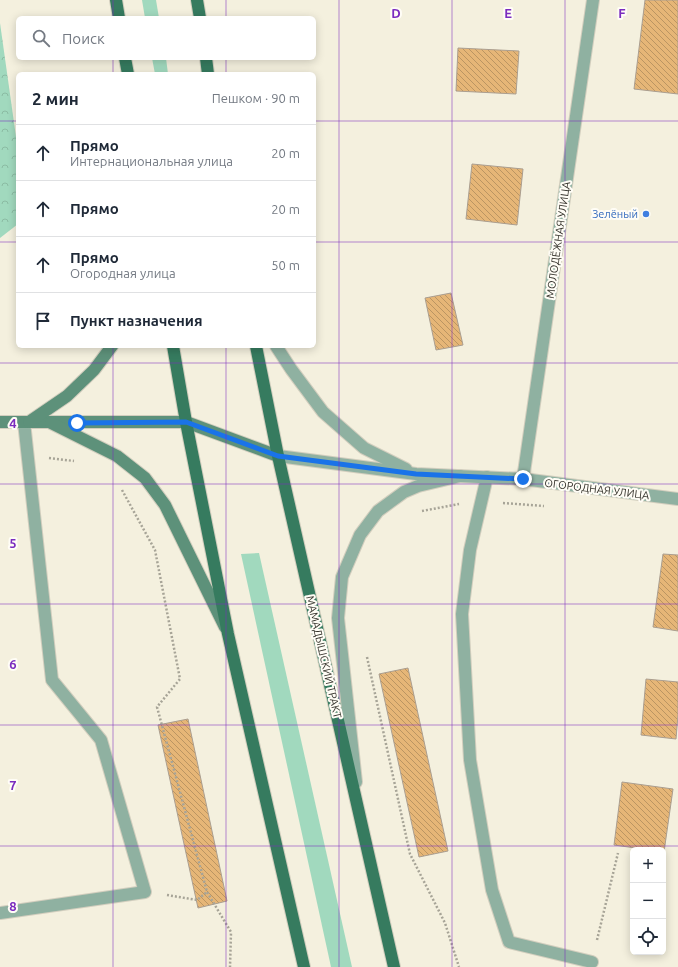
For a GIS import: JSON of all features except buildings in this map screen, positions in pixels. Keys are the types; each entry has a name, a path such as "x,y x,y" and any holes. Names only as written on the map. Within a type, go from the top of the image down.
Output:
{"main road":[{"path":"116,0 119,16"},
{"path":"197,0 200,16"},
{"path":"125,60 128,72"},
{"path":"206,60 208,72"},
{"path":"173,348 186,422 228,634 304,967"},
{"name":"МАМАДЫШСКИЙ ТРАКТ","path":"256,348 278,456 394,967"}],"street":[{"name":"МОЛОДЁЖНАЯ УЛИЦА","path":"523,479 593,0"},
{"path":"26,422 67,396 94,370 110,348"},
{"path":"277,348 291,370 323,412 364,448 416,474"},
{"path":"0,422 186,422 278,456"},
{"path":"0,913 145,892 101,740 52,680 28,456 26,422"},
{"path":"51,423 118,456 145,478 165,505 228,634"},
{"name":"ОГОРОДНАЯ УЛИЦА","path":"278,456 416,474 523,479 678,499"},
{"path":"360,820 338,618 342,577 360,535 378,511 404,492 418,486 460,476"},
{"path":"487,477 470,550 462,614 470,760 492,890 509,942 592,962"}],"path":[{"path":"28,456 74,461 80,464"},
{"path":"119,485 155,550 180,679 157,708 207,892 231,932 230,967"},
{"path":"422,511 482,501 544,506"},
{"path":"367,657 410,854 445,923 459,967"},
{"path":"592,962 618,853"},
{"path":"145,892 197,900 207,892"}],"green space":[{"path":"142,0 156,0 159,16 145,16"},
{"path":"0,23 16,137 16,226 0,238"},
{"path":"152,60 166,60 168,72 155,72"},
{"path":"259,553 352,967 331,967 241,554"}],"place":[{"name":"Зелёный","path":"646,214"}],"route":[{"path":"77,423 186,422 278,456 416,474 523,479"}]}
